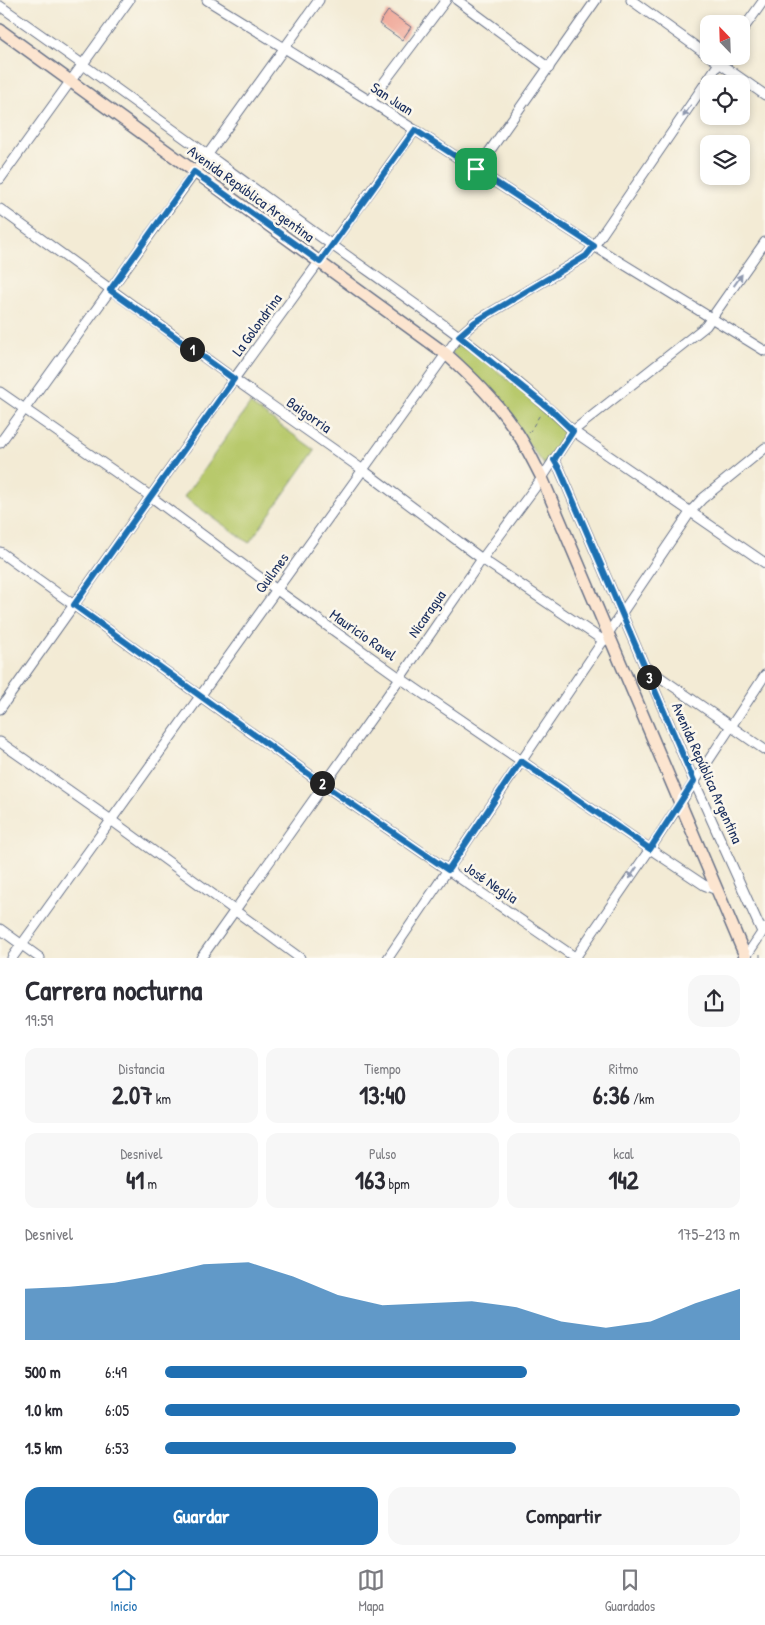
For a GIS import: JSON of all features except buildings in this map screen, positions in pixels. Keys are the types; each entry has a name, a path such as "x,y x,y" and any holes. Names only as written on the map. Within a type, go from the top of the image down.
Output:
{"main road":[{"name":"Avenida República Argentina","path":"0,30 446,354 478,386 514,428 542,478 606,638 680,803 745,957"}],"street":[{"path":"0,180 129,0"},
{"name":"San Juan","path":"207,0 370,101 594,246 765,351"},
{"path":"0,442 320,0"},
{"path":"370,101 446,0"},
{"path":"457,0 549,68"},
{"path":"476,169 596,0"},
{"path":"631,0 700,50"},
{"path":"750,19 764,0"},
{"name":"Avenida República Argentina","path":"0,6 84,64 459,336 551,410 573,431 765,563"},
{"name":"Quilmes","path":"12,958 459,336 475,322 586,256 719,65"},
{"path":"728,65 765,96"},
{"name":"La Golondrina","path":"0,709 150,496 415,130"},
{"name":"Baigorria","path":"0,209 110,290 363,470 482,559 606,638"},
{"name":"Nicaragua","path":"201,958 482,559 542,478 573,431 706,326 765,242"},
{"name":"Mauricio Ravel","path":"0,392 150,496 400,678 650,849 704,885 717,890"},
{"path":"388,958 691,511 702,499 765,448"},
{"name":"Avenida República Argentina","path":"554,460 560,470 694,781 764,930"},
{"name":"José Neglia","path":"0,552 324,785 576,957"},
{"path":"644,666 765,750"},
{"path":"576,957 765,676"},
{"path":"0,742 300,958"},
{"path":"0,929 40,958"},
{"path":"745,957 764,930"}],"path":[{"path":"528,436 542,411"}],"green space":[{"path":"460,340 565,427 567,432 545,466 497,402 451,352"},
{"path":"250,404 315,450 249,543 184,497"}],"route":[{"path":"415,130 476,169 594,246 586,256 475,322 459,336 551,410 573,431 554,460 560,470 694,781 650,849 521,761 448,870 324,785 74,605 234,379 110,290 194,172 320,262 415,130"}]}
